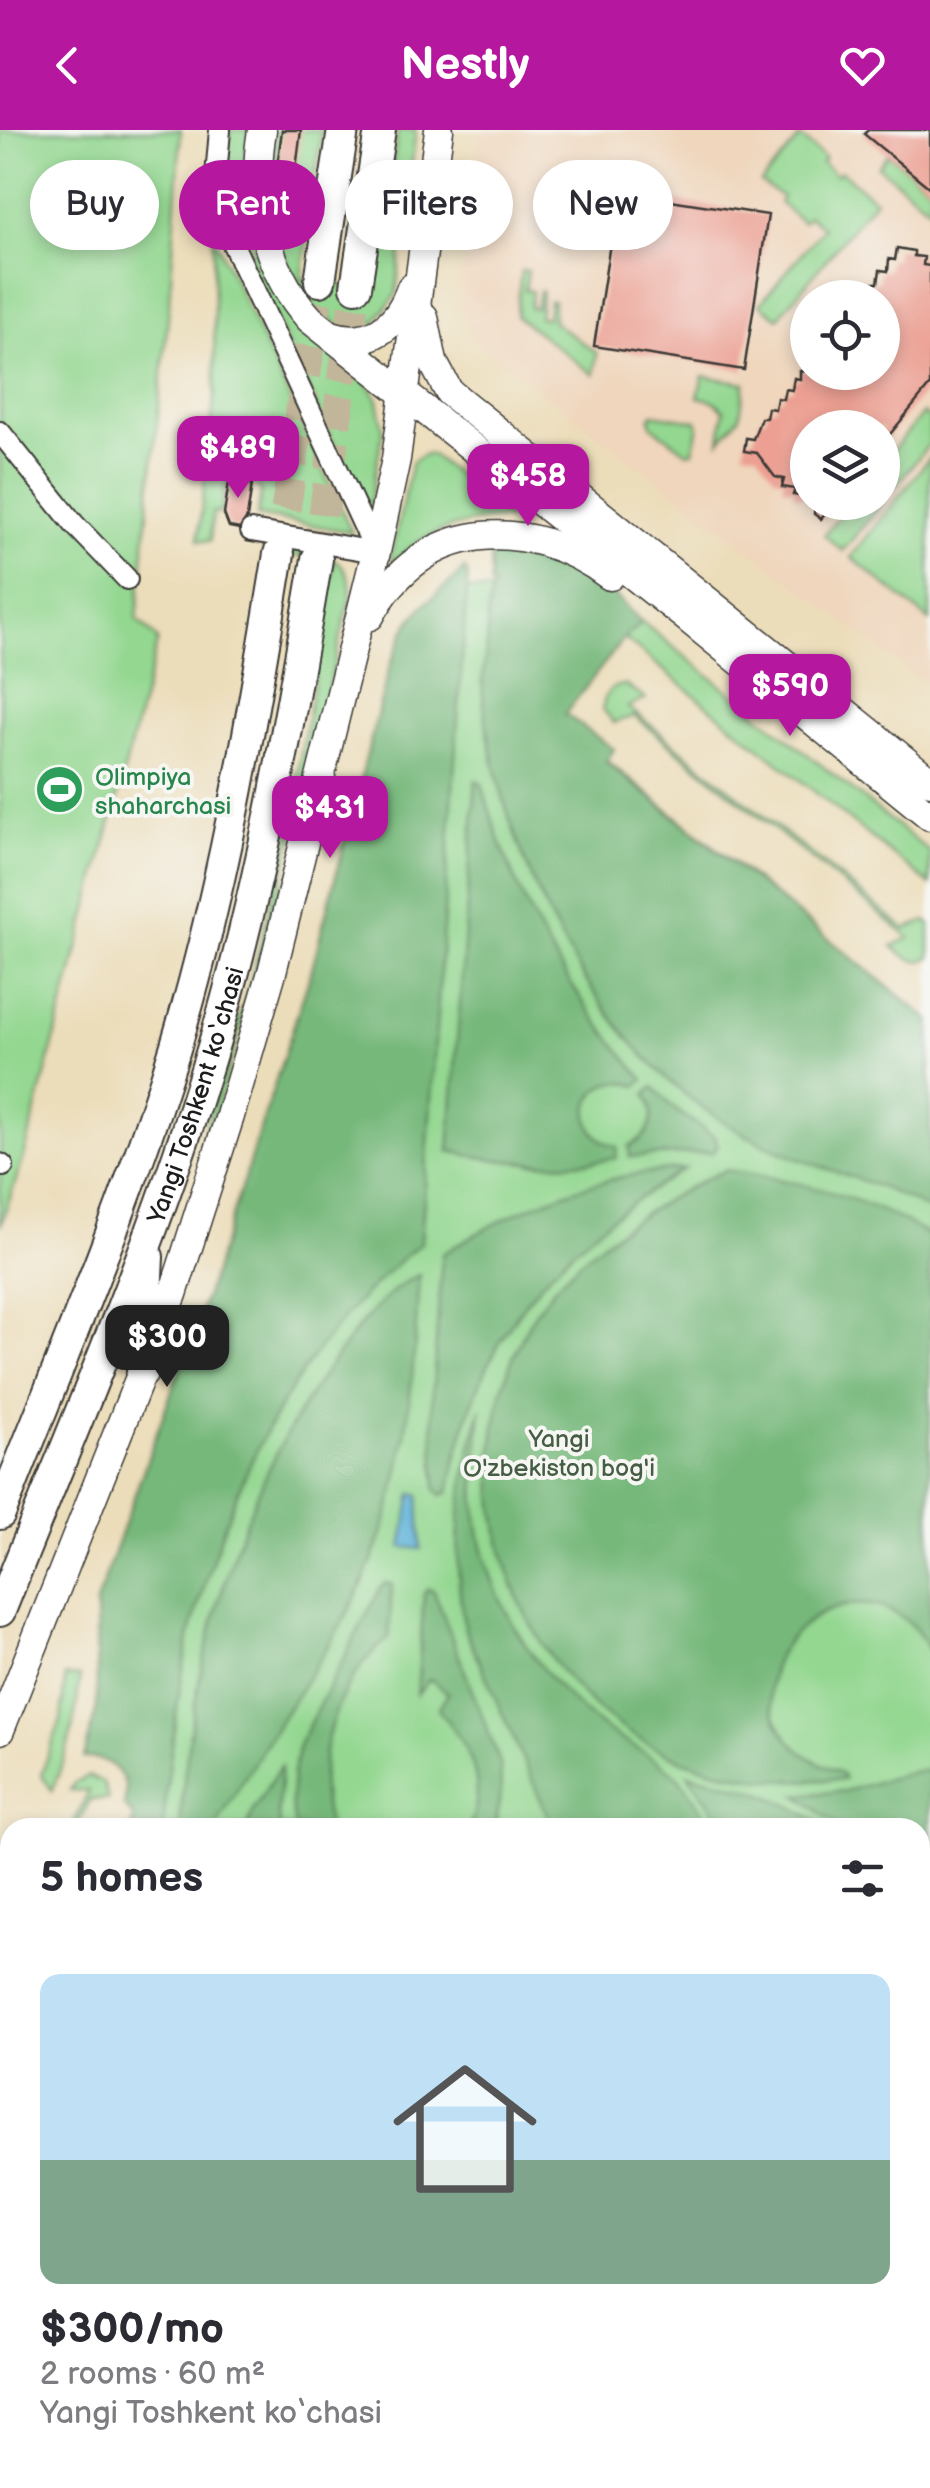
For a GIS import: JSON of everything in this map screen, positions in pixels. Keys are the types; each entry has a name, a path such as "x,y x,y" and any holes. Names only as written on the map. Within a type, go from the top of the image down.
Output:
{"highway":[{"path":"320,282 343,130"},
{"path":"356,287 380,130"},
{"name":"Yangi Toshkent ko‘chasi","path":"0,1514 114,1227 185,1012 235,806 279,554"},
{"name":"Yangi Toshkent ko‘chasi","path":"0,1610 149,1234 201,1086 249,914 283,758 316,559"},
{"path":"142,1373 149,1234"}],"main road":[{"path":"262,130 258,181 266,236 285,286 326,334 930,816"},
{"path":"0,1730 172,1294 236,1098 286,919 376,552 405,396 439,130"},
{"path":"326,334 359,340 388,326 406,303 421,258"},
{"path":"421,258 428,345 449,392 930,781"},
{"path":"344,683 370,617 400,573 439,546 493,536 531,540 574,554 766,682"}],"lane":[{"path":"220,130 216,176 224,226 376,552"},
{"path":"0,432 74,524 127,579"},
{"path":"250,531 376,552"}],"shaded area":[{"path":"480,130 930,130 930,687 473,340 461,308 464,250 513,250 513,160 476,160"}],"green space":[{"name":"Olimpiya shaharchasi","path":"0,130 181,130 169,308 137,619 158,640 24,1157 0,1227"},
{"path":"230,130 249,130 245,160 226,160"},
{"path":"276,130 322,130 318,160 273,160"},
{"path":"398,130 416,130 412,160 394,160"},
{"path":"800,137 825,158 822,163 836,175 841,171 875,200 809,280 790,280 790,303 778,318 760,304 823,228 809,216 803,222 779,203 782,197 761,183"},
{"path":"888,154 930,188 930,209 878,166"},
{"path":"213,250 220,250 352,532 257,516 261,492 250,475 232,472 221,513 213,512 210,541 198,540 215,391"},
{"path":"251,250 265,250 307,330 369,385 378,400 383,429 368,516 250,265"},
{"path":"306,250 302,279 374,290 380,250 401,250 396,295 375,322 342,327 312,307 281,251"},
{"path":"521,271 528,271 525,290 532,291 530,308 536,308 542,291 539,317 547,318 549,301 553,301 553,322 597,353 594,375 516,316"},
{"path":"703,376 745,383 740,416 720,441 724,410 714,401 698,397"},
{"path":"923,413 930,419 930,443 900,481 900,442"},
{"path":"653,414 697,421 693,451 687,452 652,426"},
{"path":"425,454 432,455 510,518 447,529 418,542 394,563 391,556 412,462"},
{"path":"930,457 930,621 851,557 880,520 900,520 900,495"},
{"path":"836,520 868,520 843,551 824,535"},
{"path":"491,543 538,551 599,581 642,622 624,638 565,714 614,749 606,762 930,1020 930,1211 881,1188 781,1152 711,1113 646,1058 577,967 525,860 491,750 482,684 494,586 490,585"},
{"path":"264,544 333,558 349,578 351,594 275,911 205,1151 199,1149 252,976 286,843 334,562 263,551"},
{"path":"465,569 468,575 421,1243 348,1313 317,1351 290,1391 244,1477 191,1630 164,1818 134,1818 124,1805 125,1786 118,1771 103,1761 84,1758 97,1707 96,1603 211,1281 311,972 390,665 407,626 424,605"},
{"name":"Yangi O'zbekiston bog'i","path":"494,585 550,715 930,1020 930,1818 155,1818 165,1706 456,589 493,591"},
{"path":"642,622 930,852 930,885 624,638"},
{"path":"625,685 646,699 628,707 905,929 926,921 930,925 930,957 915,960 892,946 910,938 634,716 614,723 603,709 605,699 611,689"},
{"path":"476,780 482,784 510,868 545,942 590,1011 644,1080 636,1086 620,1082 606,1085 590,1103 588,1116 592,1128 601,1139 617,1147 616,1158 532,1163 449,1151"},
{"path":"654,1087 673,1108 715,1137 718,1146 713,1152 630,1157 629,1146 643,1137 651,1124 652,1110 646,1094"},
{"path":"684,1169 593,1233 526,1302 479,1385 449,1492 441,1495 436,1489 432,1402 442,1254 557,1196 619,1178"},
{"path":"725,1170 831,1192 882,1211 930,1236 930,1651 903,1619 872,1605 838,1607 808,1622 784,1646 771,1677 774,1711 795,1746 811,1759 841,1773 844,1779 781,1780 720,1772 680,1759 621,1727 572,1683 534,1630 508,1570 494,1506 493,1440 507,1376 534,1315 570,1271 619,1230"},
{"path":"419,1275 406,1430 390,1506 364,1580 341,1625 221,1818 181,1818 196,1699 210,1635 250,1510 310,1395 370,1313"},
{"path":"481,1409 476,1483 480,1538 488,1568 513,1624 568,1697 599,1724 673,1773 707,1818 549,1818 465,1630 458,1546 467,1464"},
{"path":"386,1583 392,1585 389,1638 354,1676 332,1724 323,1776 327,1818 294,1818 293,1773 299,1744"},
{"path":"428,1589 434,1591 500,1763 496,1818 472,1818 477,1794 472,1764 458,1735 438,1709 448,1693 430,1679 417,1694 424,1593"},
{"path":"65,1676 80,1677 74,1721 52,1790 41,1775 61,1720"},
{"path":"281,1765 279,1818 250,1818"},
{"path":"916,1771 930,1771 930,1818 828,1818 797,1795 845,1791"},
{"path":"688,1774 760,1793 811,1818 720,1818"},
{"path":"88,1776 103,1782 108,1799 90,1800 81,1818 76,1818 89,1791 70,1790 75,1782"}],"water":[{"path":"412,1494 419,1495 421,1549 402,1547"}],"building":[{"path":"282,130 301,130 297,160 278,160"},
{"path":"868,130 930,130 930,188 864,134"},
{"path":"673,200 768,215 744,370 594,346 609,250 673,250"},
{"path":"897,248 914,251 914,256 924,257 923,265 930,266 930,385 900,422 900,410 790,410 790,488 782,487 784,479 775,477 757,453 744,451 746,438 753,439 761,418 766,418 768,408 775,409 777,398 783,399 785,389 900,390 900,280 878,280 880,270 888,271 889,259 895,260"},
{"path":"234,474 249,477 252,484 247,518 240,529 229,527 224,514"}],"tunnel":[{"path":"279,554 320,281"},
{"path":"317,559 356,287"}],"place":[{"name":"Olimpiya shaharchasi","path":"60,790"}]}
